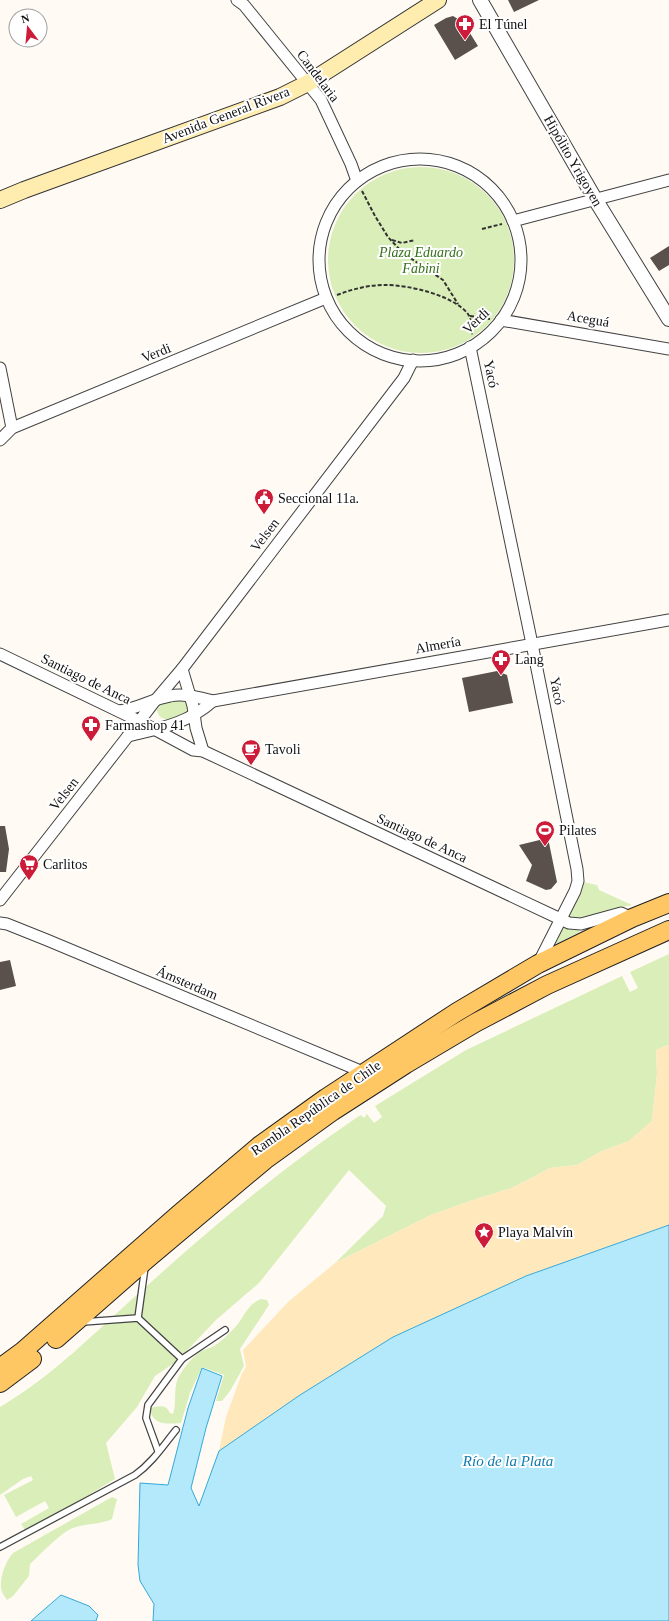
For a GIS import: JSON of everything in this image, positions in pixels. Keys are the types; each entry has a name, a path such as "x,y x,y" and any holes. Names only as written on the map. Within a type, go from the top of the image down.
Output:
{"main road":[{"name":"Avenida General Rivera","path":"0,200 280,97 308,83 438,0"},
{"name":"Rambla República de Chile","path":"0,1368 41,1335 259,1146 363,1072 457,1012 538,964 632,918 669,903"},
{"name":"Rambla República de Chile","path":"0,1383 74,1323 265,1160 333,1111 406,1064 475,1023 547,985 669,930"}],"street":[{"name":"Candelaria","path":"237,0 244,6 321,100 352,164 357,181"},
{"name":"Hipólito Yrigoyen","path":"480,0 595,199 669,319"},
{"name":"Verdi","path":"422,159 445,162 467,171 486,184 502,201 508,222 519,240 521,260 519,280 513,299 501,320 483,338 470,347 452,355 433,360 413,360 394,358 377,351 360,342 346,330 335,315 326,298 321,281 319,262 320,244 323,231 333,209 344,194 357,181 377,169 399,161 422,159"},
{"path":"508,222 669,180"},
{"name":"Verdi","path":"0,440 12,428 326,298"},
{"name":"Aceguá","path":"501,320 669,349"},
{"name":"Yacó","path":"470,347 577,869 578,881 575,891 538,964"},
{"name":"Velsen","path":"0,900 139,721 182,669 404,378 413,360"},
{"path":"0,368 12,428"},
{"name":"Almería","path":"119,711 137,708 170,696 190,696 213,700 669,620"},
{"name":"Santiago de Anca","path":"0,654 119,711 194,750 203,752 560,919 575,924 581,924 621,913 632,918"},
{"path":"182,669 195,715 196,728 203,752"},
{"name":"Almería","path":"128,736 155,730 186,720 195,715 213,700"},
{"name":"Ámsterdam","path":"0,923 7,924 47,940 363,1072"}],"lane":[{"path":"138,1318 146,1260"},
{"path":"74,1323 138,1318 182,1359"},
{"path":"158,1452 146,1418 148,1405 182,1359 225,1330"},
{"path":"0,1547 135,1474 151,1462 176,1430"}],"path":[{"path":"357,181 375,216 391,240 403,253 443,280 459,305 470,316 501,320"},
{"path":"482,229 508,222"},
{"path":"391,240 402,243 415,240"},
{"path":"326,298 360,287 386,285 416,289 434,294 459,305"},
{"path":"470,316 472,338 470,347"}],"green space":[{"name":"Plaza Eduardo Fabini","path":"412,167 430,167 457,174 473,183 487,194 498,208 507,224 514,251 514,269 507,296 498,312 487,326 473,337 457,346 430,353 412,353 394,349 377,342 362,332 349,319 339,304 332,287 328,269 328,251 332,233 339,216 349,201 362,188 377,178 394,171"},
{"path":"180,700 188,704 187,713 170,719 162,718 159,715 157,710 161,705 167,702"},
{"path":"583,882 597,885 599,890 632,905 580,919 570,917 568,915"},
{"path":"563,925 580,932 558,943 554,943"},
{"path":"669,954 669,1047 667,1045 656,1050 657,1073 652,1121 629,1141 602,1151 577,1165 550,1168 512,1188 431,1215 335,1263 383,1216 386,1206 349,1170 259,1283 216,1320 177,1361 155,1376 137,1407 106,1443 115,1479 64,1510 25,1530 21,1524 49,1508 45,1501 16,1517 4,1495 33,1480 31,1476 23,1479 0,1495 0,1407 38,1382 56,1368 218,1223 245,1201 299,1158 356,1118 361,1115 364,1118 367,1114 374,1123 382,1117 375,1106 466,1050 622,976 630,992 638,988 630,972"},
{"path":"261,1299 267,1300 269,1305 240,1349 244,1366 230,1391 222,1401 216,1401 224,1375 202,1367 190,1393 181,1423 171,1424 157,1421 151,1414 150,1408 159,1406 164,1407 173,1414 178,1378 186,1365 199,1353 214,1346 229,1334 250,1307"},
{"path":"112,1497 117,1499 112,1519 78,1526 62,1534 30,1564 29,1576 13,1596 7,1600 1,1589 1,1580 5,1565 13,1553"}],"sand":[{"name":"Playa Malvín","path":"667,1045 669,1047 669,1225 526,1276 393,1337 300,1395 219,1451 226,1417 242,1373 246,1367 243,1350 289,1301 335,1263 431,1215 512,1188 550,1168 577,1165 602,1151 629,1141 652,1121 657,1073 656,1050"}],"water":[{"name":"Río de la Plata","path":"669,1225 669,1621 153,1621 154,1604 140,1581 138,1565 140,1483 168,1485 188,1408 202,1368 222,1376 206,1428 191,1488 199,1506 219,1451 300,1395 393,1337 526,1276"},
{"path":"61,1595 89,1606 98,1615 96,1621 31,1621"}],"building":[{"path":"508,0 539,0 514,12"},
{"path":"453,16 463,22 478,46 455,60 434,25"},
{"path":"669,246 669,265 659,271 650,258"},
{"path":"497,671 507,675 513,703 469,712 462,678"},
{"path":"0,826 5,826 9,849 6,872 0,872"},
{"path":"548,838 557,882 551,889 546,890 526,881 532,865 519,845"},
{"path":"10,960 16,986 0,990 0,962"}],"place":[{"name":"El Túnel","path":"465,41"},
{"name":"Seccional 11a.","path":"264,515"},
{"name":"Lang","path":"501,676"},
{"name":"Farmashop 41","path":"91,742"},
{"name":"Tavoli","path":"251,766"},
{"name":"Pilates","path":"545,847"},
{"name":"Carlitos","path":"29,881"},
{"name":"Playa Malvín","path":"484,1249"}]}
